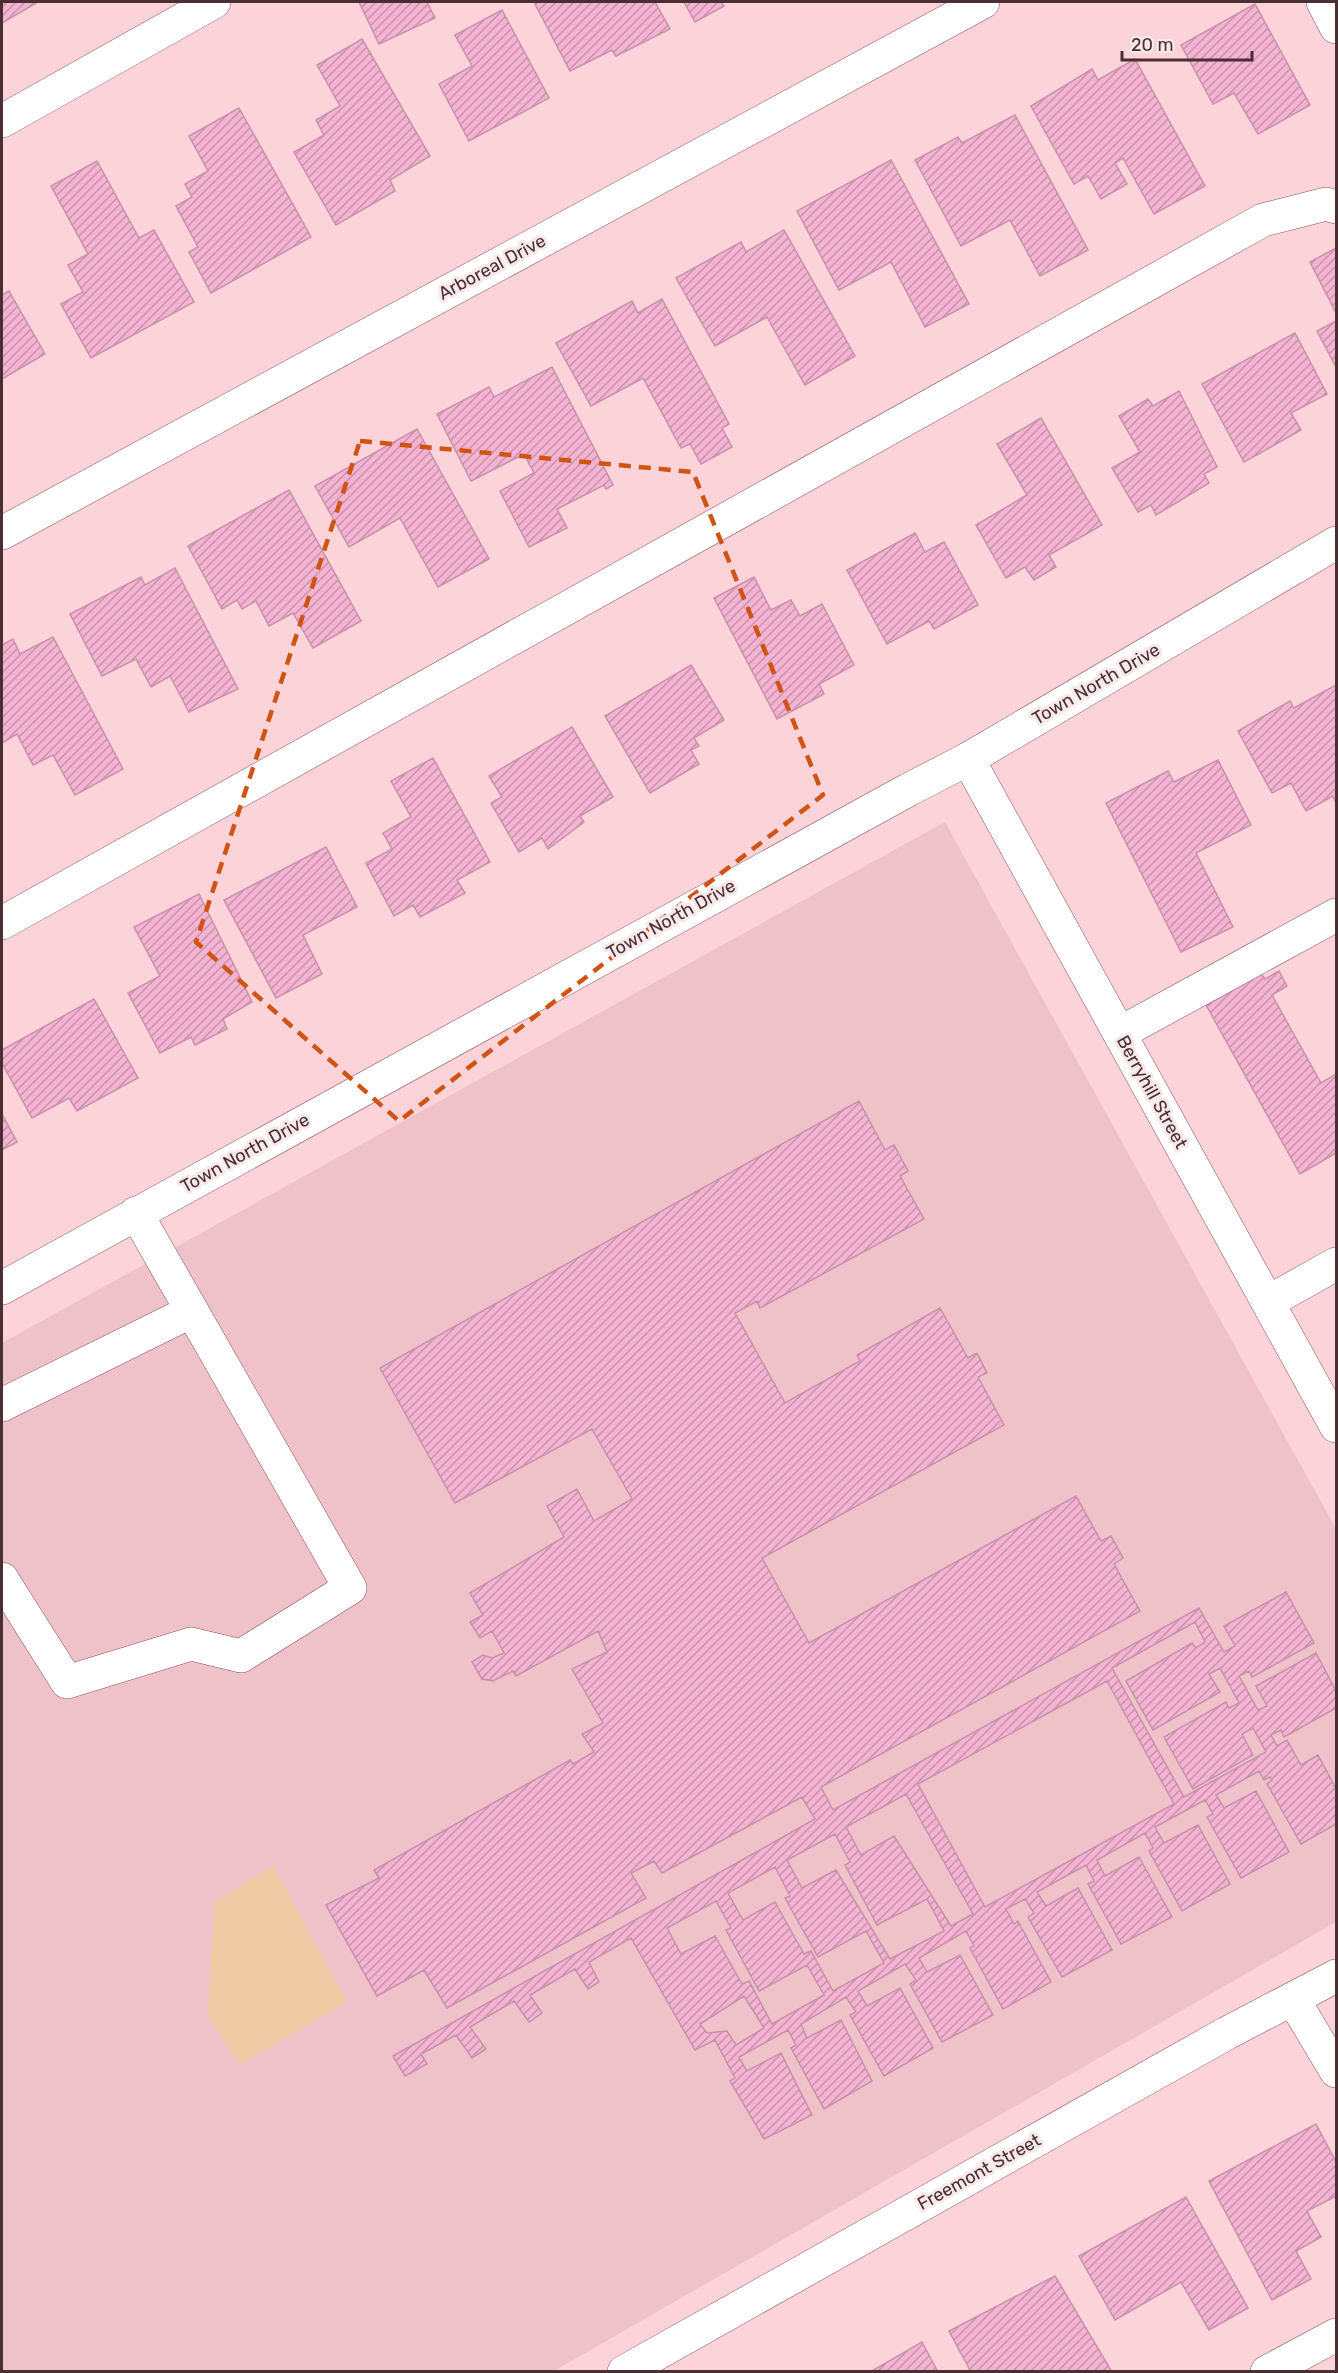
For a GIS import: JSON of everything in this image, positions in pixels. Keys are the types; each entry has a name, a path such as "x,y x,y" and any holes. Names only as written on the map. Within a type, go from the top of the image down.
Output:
{"street":[{"path":"2,121 214,2"},
{"name":"Arboreal Drive","path":"2,533 983,2"},
{"path":"1323,2 1336,27"},
{"path":"2,923 1263,220 1326,204 1336,207"},
{"name":"Town North Drive","path":"2,1288 968,759 1336,543"},
{"name":"Berryhill Street","path":"968,759 1336,1426"},
{"path":"1120,1033 1336,915"},
{"path":"2,1579 67,1682 191,1644 241,1656 350,1588 136,1213"},
{"path":"1268,1302 1336,1264"},
{"path":"2,1405 192,1311"},
{"name":"Freemont Street","path":"624,2372 1227,2032 1336,1976"},
{"path":"1293,1999 1336,2071"},
{"path":"1267,2372 1336,2335"}],"highlighted area":[{"path":"360,441 693,472 823,795 399,1121 196,942"}],"shaded area":[{"path":"945,822 1336,1529 1336,1922 554,2371 2,2371 2,1343"},
{"path":"273,1865 347,2002 240,2065 208,2017 214,1903"}],"building":[{"path":"2,2 38,2 2,23"},
{"path":"359,2 427,2 435,18 379,44"},
{"path":"534,2 655,2 670,29 616,56 612,50 570,71"},
{"path":"684,2 721,2 724,6 695,22"},
{"path":"1255,4 1310,105 1258,134 1234,93 1213,104 1181,45"},
{"path":"502,10 549,98 469,141 439,84 472,66 455,35"},
{"path":"362,39 430,156 390,180 395,191 336,225 294,152 324,135 316,120 340,106 317,65"},
{"path":"1135,59 1205,186 1154,214 1123,158 1115,163 1127,184 1101,199 1088,176 1074,184 1031,106 1092,69 1098,80"},
{"path":"239,108 311,237 211,293 189,252 198,247 176,206 192,197 185,184 208,171 189,136"},
{"path":"1015,115 1088,250 1040,276 1010,220 961,246 915,160 958,137 962,143"},
{"path":"891,160 969,304 925,327 891,262 839,290 797,211"},
{"path":"97,161 139,238 154,230 194,302 91,358 61,304 83,292 68,265 88,254 51,186"},
{"path":"784,230 855,356 805,385 767,317 715,346 676,278 741,242 746,252"},
{"path":"1336,248 1336,313 1310,262"},
{"path":"9,291 45,354 2,379 2,295"},
{"path":"662,299 729,424 722,428 732,447 701,464 690,444 681,448 643,378 591,406 556,343 632,301 638,313"},
{"path":"1336,321 1336,367 1317,331"},
{"path":"1295,333 1327,394 1291,413 1301,430 1244,462 1202,384"},
{"path":"552,367 613,485 606,489 604,485 557,509 567,528 529,547 500,491 534,473 524,454 471,481 437,414 489,387 494,397"},
{"path":"1179,391 1217,467 1204,474 1209,483 1156,515 1151,505 1138,512 1112,468 1140,452 1119,416 1148,399 1153,406"},
{"path":"1041,418 1102,525 1049,555 1056,567 1034,580 1025,567 1006,578 976,525 1027,495 997,444"},
{"path":"417,429 489,559 438,587 400,518 349,547 315,486"},
{"path":"289,490 361,621 313,648 293,613 269,626 256,601 242,609 237,600 222,609 188,546"},
{"path":"915,533 925,552 944,542 978,605 934,629 929,621 887,644 847,570"},
{"path":"175,568 238,689 189,712 170,676 151,687 136,659 102,676 70,614 141,577 145,585"},
{"path":"754,577 771,610 791,600 800,616 822,604 854,665 819,684 824,694 777,719 714,598"},
{"path":"53,637 123,769 75,795 53,755 33,765 17,734 2,743 2,645 13,639 20,654"},
{"path":"691,665 724,720 694,738 699,746 691,750 699,764 650,793 605,716"},
{"path":"1336,685 1336,803 1333,796 1306,811 1291,783 1272,793 1238,731 1290,701 1294,708"},
{"path":"572,727 613,797 580,816 584,822 548,849 542,838 519,852 491,803 502,797 489,776"},
{"path":"433,758 490,862 457,880 465,893 420,917 413,905 394,916 366,863 392,849 383,833 411,817 391,781"},
{"path":"1218,760 1251,825 1196,853 1233,927 1181,952 1106,803 1168,771 1174,782"},
{"path":"326,847 357,907 303,935 322,974 276,998 224,900"},
{"path":"199,894 252,1002 223,1019 227,1029 195,1045 191,1037 160,1053 128,993 160,976 134,927"},
{"path":"1279,971 1287,986 1272,995 1321,1083 1336,1074 1336,1153 1300,1174 1206,1005 1261,974 1265,979"},
{"path":"94,999 138,1078 77,1111 69,1098 32,1118 2,1063 2,1050"},
{"path":"859,1101 885,1150 894,1145 908,1171 900,1176 924,1219 760,1308 757,1301 735,1313 785,1403 860,1361 857,1355 940,1308 968,1358 977,1353 987,1373 978,1377 1004,1425 762,1558 809,1643 1076,1496 1101,1541 1111,1536 1123,1558 1114,1564 1140,1611 821,1787 833,1810 1199,1608 1224,1652 1235,1646 1224,1626 1286,1592 1314,1643 1252,1677 1249,1671 1239,1676 1258,1710 1267,1706 1256,1686 1316,1653 1336,1691 1336,1708 1284,1737 1281,1730 1271,1735 1277,1746 1287,1740 1301,1765 1318,1755 1336,1789 1336,1824 1301,1844 1267,1784 1272,1780 1270,1777 1264,1780 1259,1771 1216,1795 1224,1808 1256,1791 1289,1852 1241,1878 1207,1817 1213,1814 1205,1800 1155,1827 1164,1843 1198,1825 1230,1884 1182,1911 1149,1851 1153,1848 1145,1833 1097,1860 1105,1876 1139,1857 1172,1917 1121,1944 1088,1884 1094,1881 1086,1865 1037,1892 1046,1906 1078,1888 1112,1950 1062,1977 1028,1917 1034,1913 1025,1899 1006,1909 1014,1924 1018,1921 1051,1982 1003,2009 970,1948 974,1946 966,1931 919,1958 927,1972 960,1955 993,2015 942,2042 910,1984 916,1980 905,1964 858,1991 867,2006 900,1988 933,2048 884,2076 850,2015 856,2012 846,1997 801,2024 807,2038 841,2020 872,2081 824,2109 791,2048 796,2045 788,2030 739,2057 747,2071 781,2053 812,2115 764,2139 730,2081 735,2078 715,2040 695,2050 631,1938 589,1962 599,1982 588,1989 575,1969 530,1995 542,2013 529,2022 514,2001 470,2027 486,2049 472,2058 456,2035 421,2054 427,2064 405,2076 393,2056 815,1819 802,1797 662,1873 654,1861 631,1873 646,1898 447,2008 424,1970 377,1996 326,1905 379,1878 374,1870 570,1760 573,1764 594,1752 582,1734 603,1723 572,1669 607,1652 598,1631 516,1676 513,1671 493,1681 482,1679 472,1662 483,1655 492,1658 504,1653 492,1631 480,1638 470,1622 483,1615 470,1593 564,1537 547,1506 577,1489 594,1521 632,1499 592,1429 455,1503 380,1368","holes":["1195,1622 1205,1642 1196,1648 1192,1643 1126,1681 1153,1730 1220,1692 1209,1674 1220,1668 1239,1703 1229,1708 1226,1702 1164,1737 1193,1789 1253,1755 1242,1734 1253,1728 1266,1752 1184,1797 1112,1668","1107,1681 1174,1804 985,1907 918,1784","906,1794 973,1914 951,1926 894,1836 861,1855 846,1827","835,1834 850,1862 845,1865 877,1925 927,1899 944,1931 890,1959 836,1870 802,1888 787,1860","775,1867 790,1896 785,1898 818,1957 866,1931 884,1963 833,1991 811,1951 804,1954 775,1902 743,1920 728,1893","716,1901 731,1928 726,1930 759,1991 807,1965 824,1995 772,2024 749,1981 742,1984 715,1936 681,1954 667,1928","744,1996 764,2028 736,2045 727,2031 707,2033 700,2024"]},
{"path":"2,1114 17,1142 2,1150"},
{"path":"1316,2124 1336,2162 1336,2196 1307,2211 1321,2237 1296,2251 1311,2279 1272,2300 1209,2181"},
{"path":"1186,2197 1248,2308 1209,2330 1181,2282 1115,2320 1079,2256"},
{"path":"1055,2276 1112,2372 971,2372 949,2331"},
{"path":"922,2342 938,2372 870,2372"}]}
